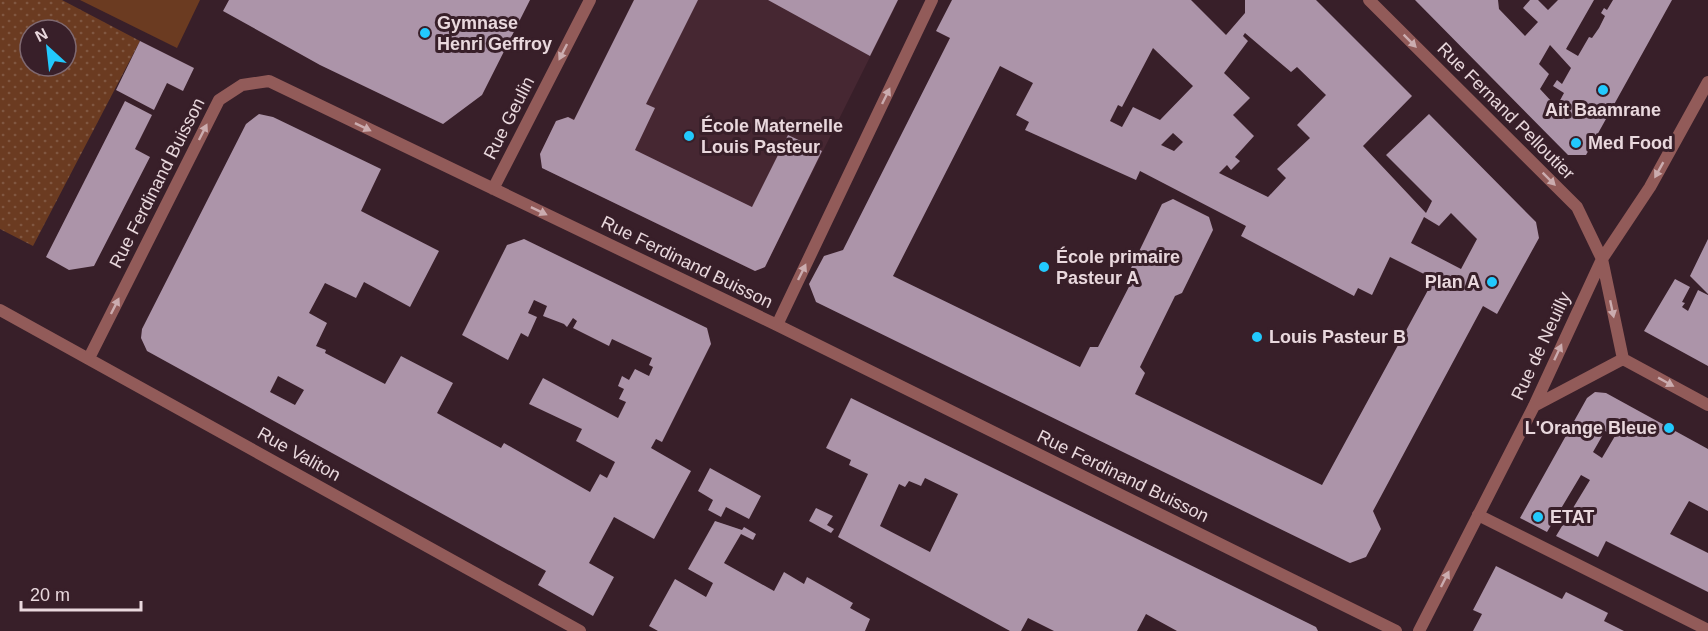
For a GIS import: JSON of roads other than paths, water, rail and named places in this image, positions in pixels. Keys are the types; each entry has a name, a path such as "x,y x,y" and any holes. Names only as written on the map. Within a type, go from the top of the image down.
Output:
{"street":[{"name":"Rue Geulin","path":"493,189 590,0"},
{"path":"777,325 932,0"},
{"name":"Rue Fernand Pelloutier","path":"1369,0 1577,207 1602,259 1623,358"},
{"name":"Rue Ferdinand Buisson","path":"89,358 219,100 242,85 269,81 777,325 1396,631"},
{"name":"Rue de Neuilly","path":"1419,631 1534,406 1602,259 1650,187 1708,82"},
{"name":"Rue Valiton","path":"0,310 580,631"},
{"path":"1534,406 1623,358 1708,405"},
{"path":"1478,515 1708,630"}],"place":[{"name":"Gymnase Henri Geffroy","path":"425,33"},
{"name":"Ait Baamrane","path":"1603,90"},
{"name":"École Maternelle Louis Pasteur","path":"689,136"},
{"name":"Med Food","path":"1576,143"},
{"name":"École primaire Pasteur A","path":"1044,267"},
{"name":"Plan A","path":"1492,282"},
{"name":"Louis Pasteur B","path":"1257,337"},
{"name":"L'Orange Bleue","path":"1669,428"},
{"name":"ETAT","path":"1538,517"}]}
